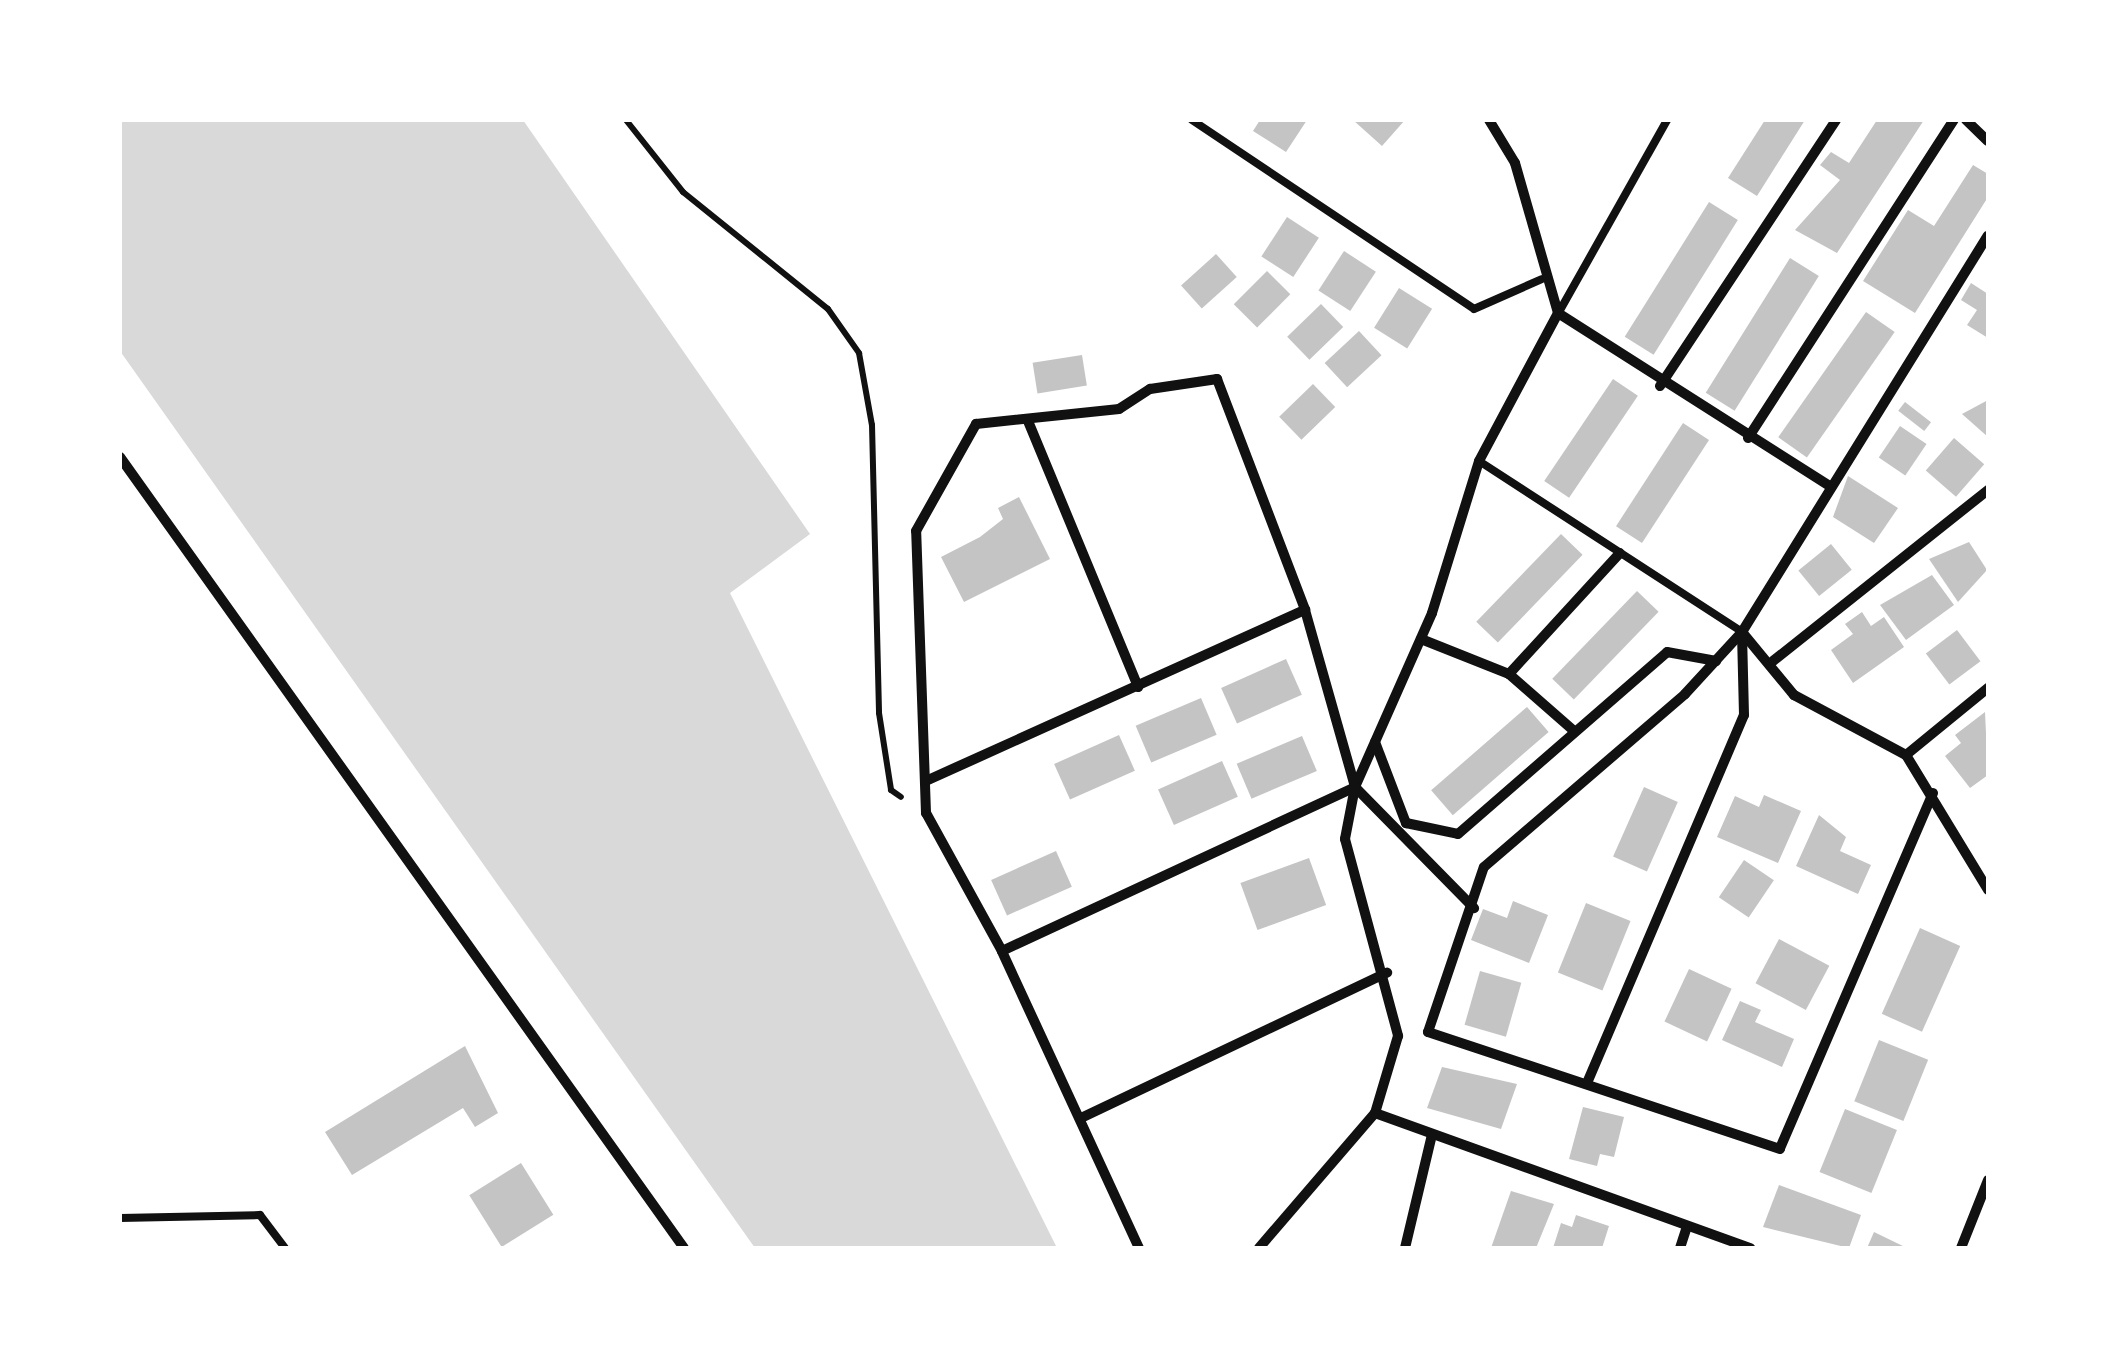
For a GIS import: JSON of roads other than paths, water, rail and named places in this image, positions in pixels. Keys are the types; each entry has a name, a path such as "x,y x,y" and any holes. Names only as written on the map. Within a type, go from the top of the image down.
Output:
{"street":[{"path":"1489,120 1515,162 1542,279 1558,313 1660,386 1831,486"},
{"path":"1660,386 1836,120"},
{"path":"1748,438 1954,120"},
{"path":"1966,120 1988,141"},
{"path":"1933,793 1780,1150 1428,1032 1474,908 1484,867 1716,661 1742,632 1988,236"},
{"path":"1259,1248 1374,1113 1398,1036 1387,973 1345,839 1355,787 1421,639 1479,461 1558,313"},
{"path":"1139,1248 1002,952 926,814 928,780 916,530 976,424 1119,409 1150,389 1217,378 1305,610 1355,787 1474,908"},
{"path":"1028,421 1138,687"},
{"path":"120,458 684,1248"},
{"path":"1772,661 1988,490"},
{"path":"1509,674 1620,553"},
{"path":"928,780 1305,610"},
{"path":"1742,632 1772,661 1794,694 1906,756 1933,793 1987,885"},
{"path":"1587,1083 1744,715 1742,632"},
{"path":"1421,639 1509,674 1573,730"},
{"path":"1375,742 1406,823 1458,834 1667,652 1716,661"},
{"path":"1906,756 1988,688"},
{"path":"1002,952 1355,787"},
{"path":"1081,1118 1387,973"},
{"path":"1374,1113 1750,1248"},
{"path":"1405,1248 1432,1135"},
{"path":"1961,1248 1988,1180"},
{"path":"1680,1248 1687,1226"}],"lane":[{"path":"1192,120 1474,310 1542,279"},
{"path":"1558,313 1666,120"},
{"path":"1479,461 1742,632"},
{"path":"120,1218 260,1215 284,1248"}]}
